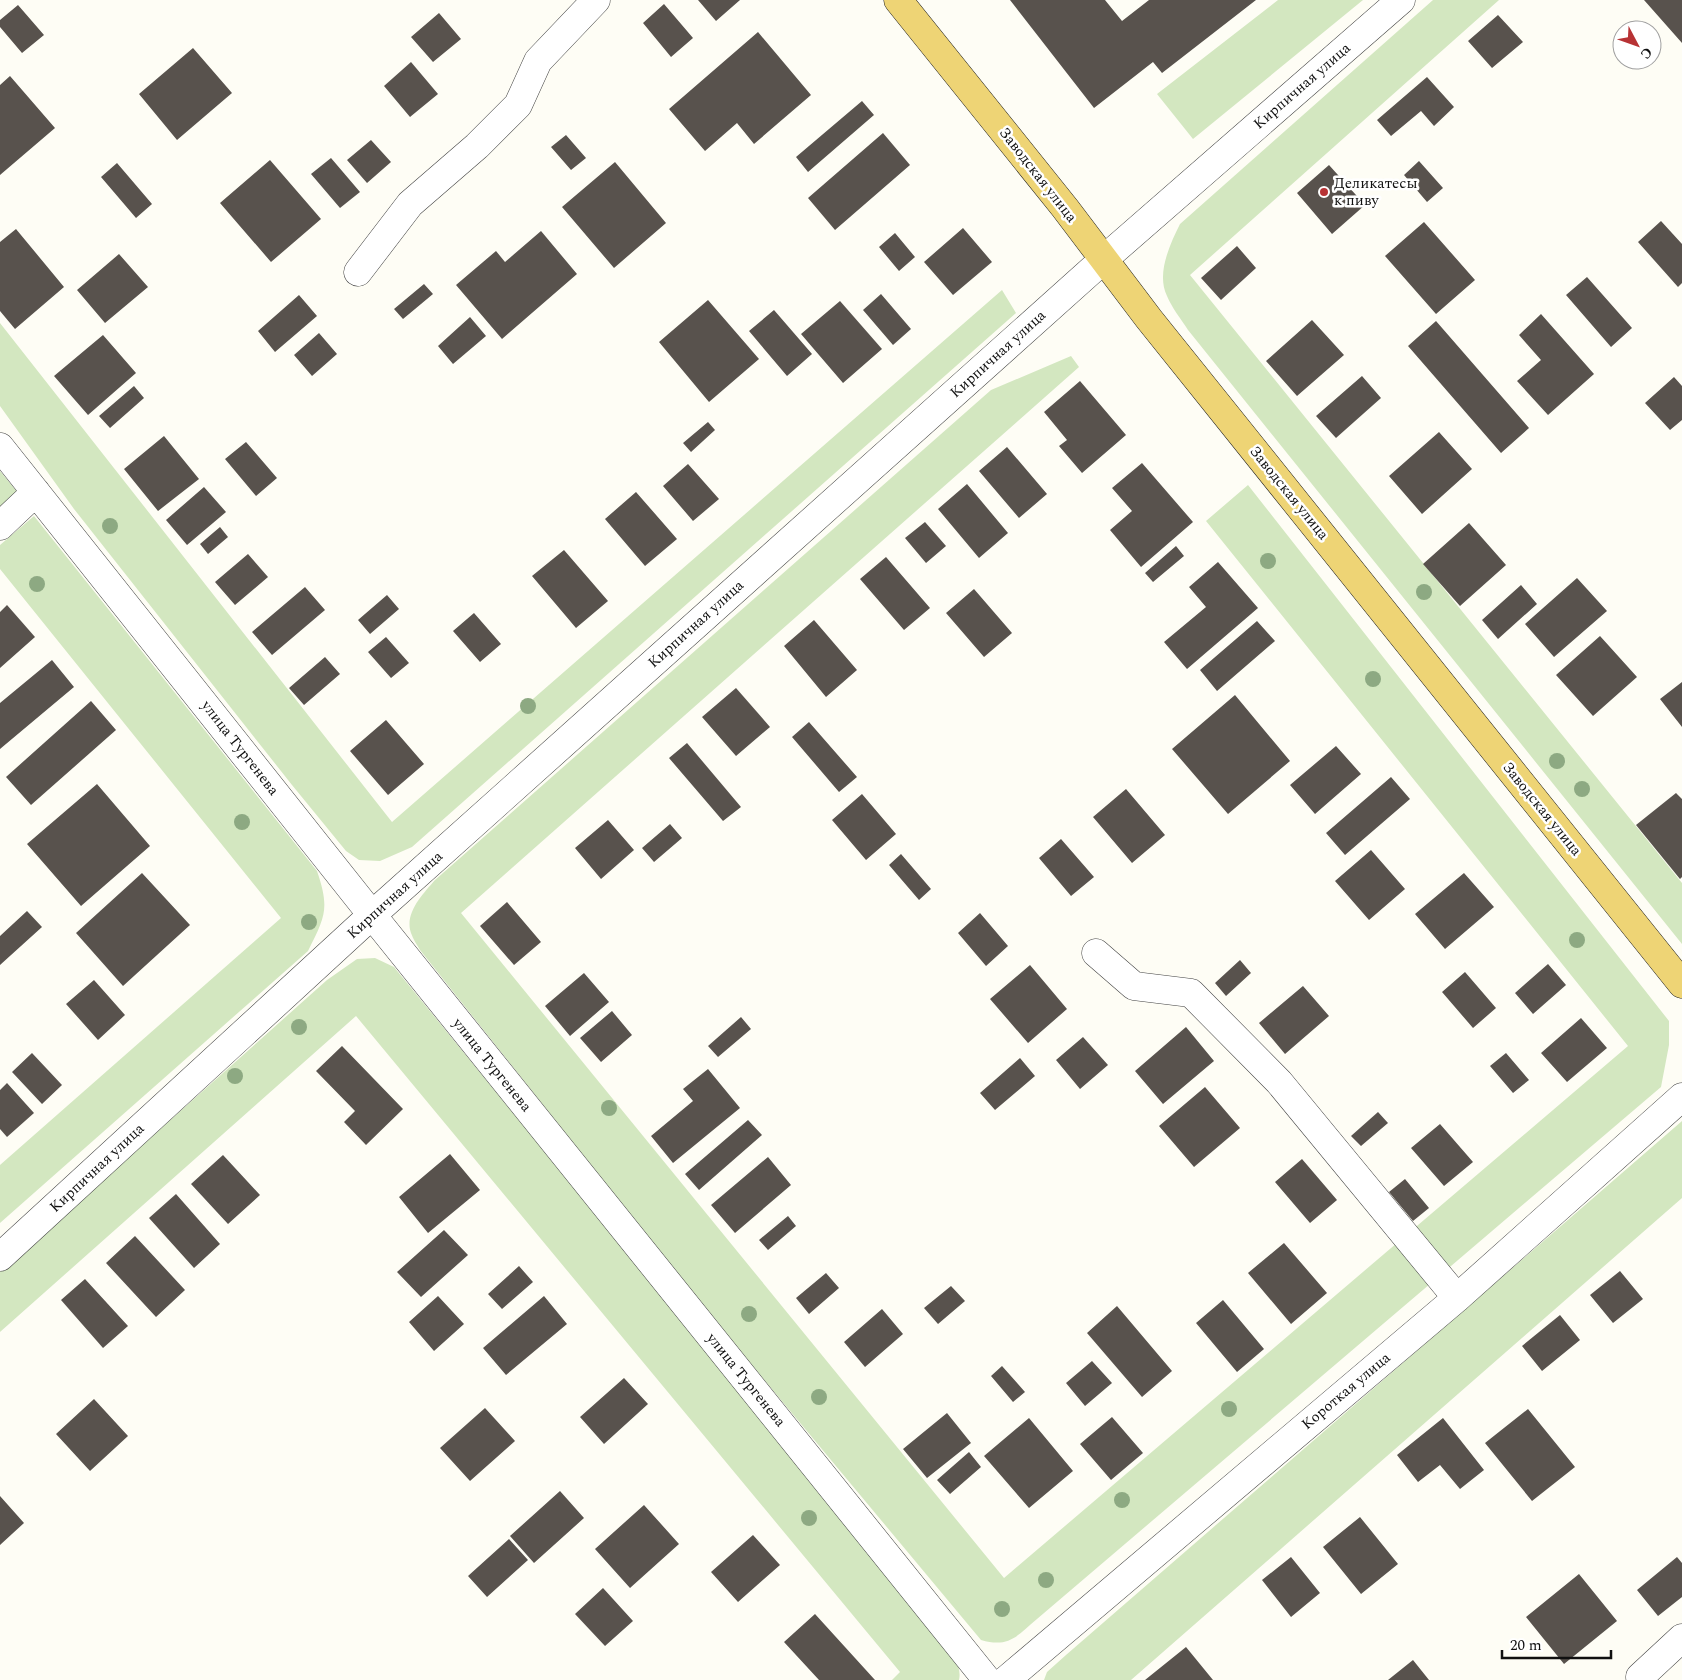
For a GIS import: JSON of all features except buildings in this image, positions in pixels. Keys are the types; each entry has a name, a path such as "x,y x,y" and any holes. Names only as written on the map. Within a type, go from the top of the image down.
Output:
{"main road":[{"name":"Заводская улица","path":"898,0 1065,208 1103,260 1682,984"}],"street":[{"path":"358,272 410,204 477,146 518,105 538,61 596,0"},
{"name":"Кирпичная улица","path":"0,1257 372,915 1103,260 1401,0"},
{"name":"улица Тургенева","path":"0,448 372,915 987,1680"},
{"path":"0,526 36,492"},
{"path":"1096,953 1134,986 1192,993 1279,1082 1457,1298"},
{"name":"Короткая улица","path":"1006,1680 1457,1298 1682,1097"},
{"path":"1640,1677 1682,1638"}],"green space":[{"path":"1278,0 1363,0 1193,139 1157,94"},
{"path":"1433,0 1499,0 1190,275 1682,883 1682,944 1188,330 1171,305 1164,287 1163,278 1166,259 1180,224"},
{"path":"1002,290 1016,313 412,847 380,861 359,860 346,851 74,509 0,406 0,323 392,822"},
{"path":"1071,356 1079,367 461,913 1004,1578 1628,1046 1206,521 1248,485 1669,1021 1669,1045 1661,1087 1024,1631 1006,1641 991,1642 981,1640 705,1309 420,950 412,935 410,918 416,904 435,880 991,390"},
{"path":"0,471 19,494 0,513"},
{"path":"34,516 317,871 323,895 324,913 308,951 0,1223 0,1165 281,918 0,569 0,545"},
{"path":"375,958 394,967 946,1644 958,1666 959,1680 892,1680 900,1672 356,1016 0,1332 0,1272 327,980 357,959"},
{"path":"1682,1121 1682,1198 1131,1680 1044,1680 1047,1672 1066,1655"}],"place":[{"name":"Деликатесы к пиву","path":"1324,192"}]}
